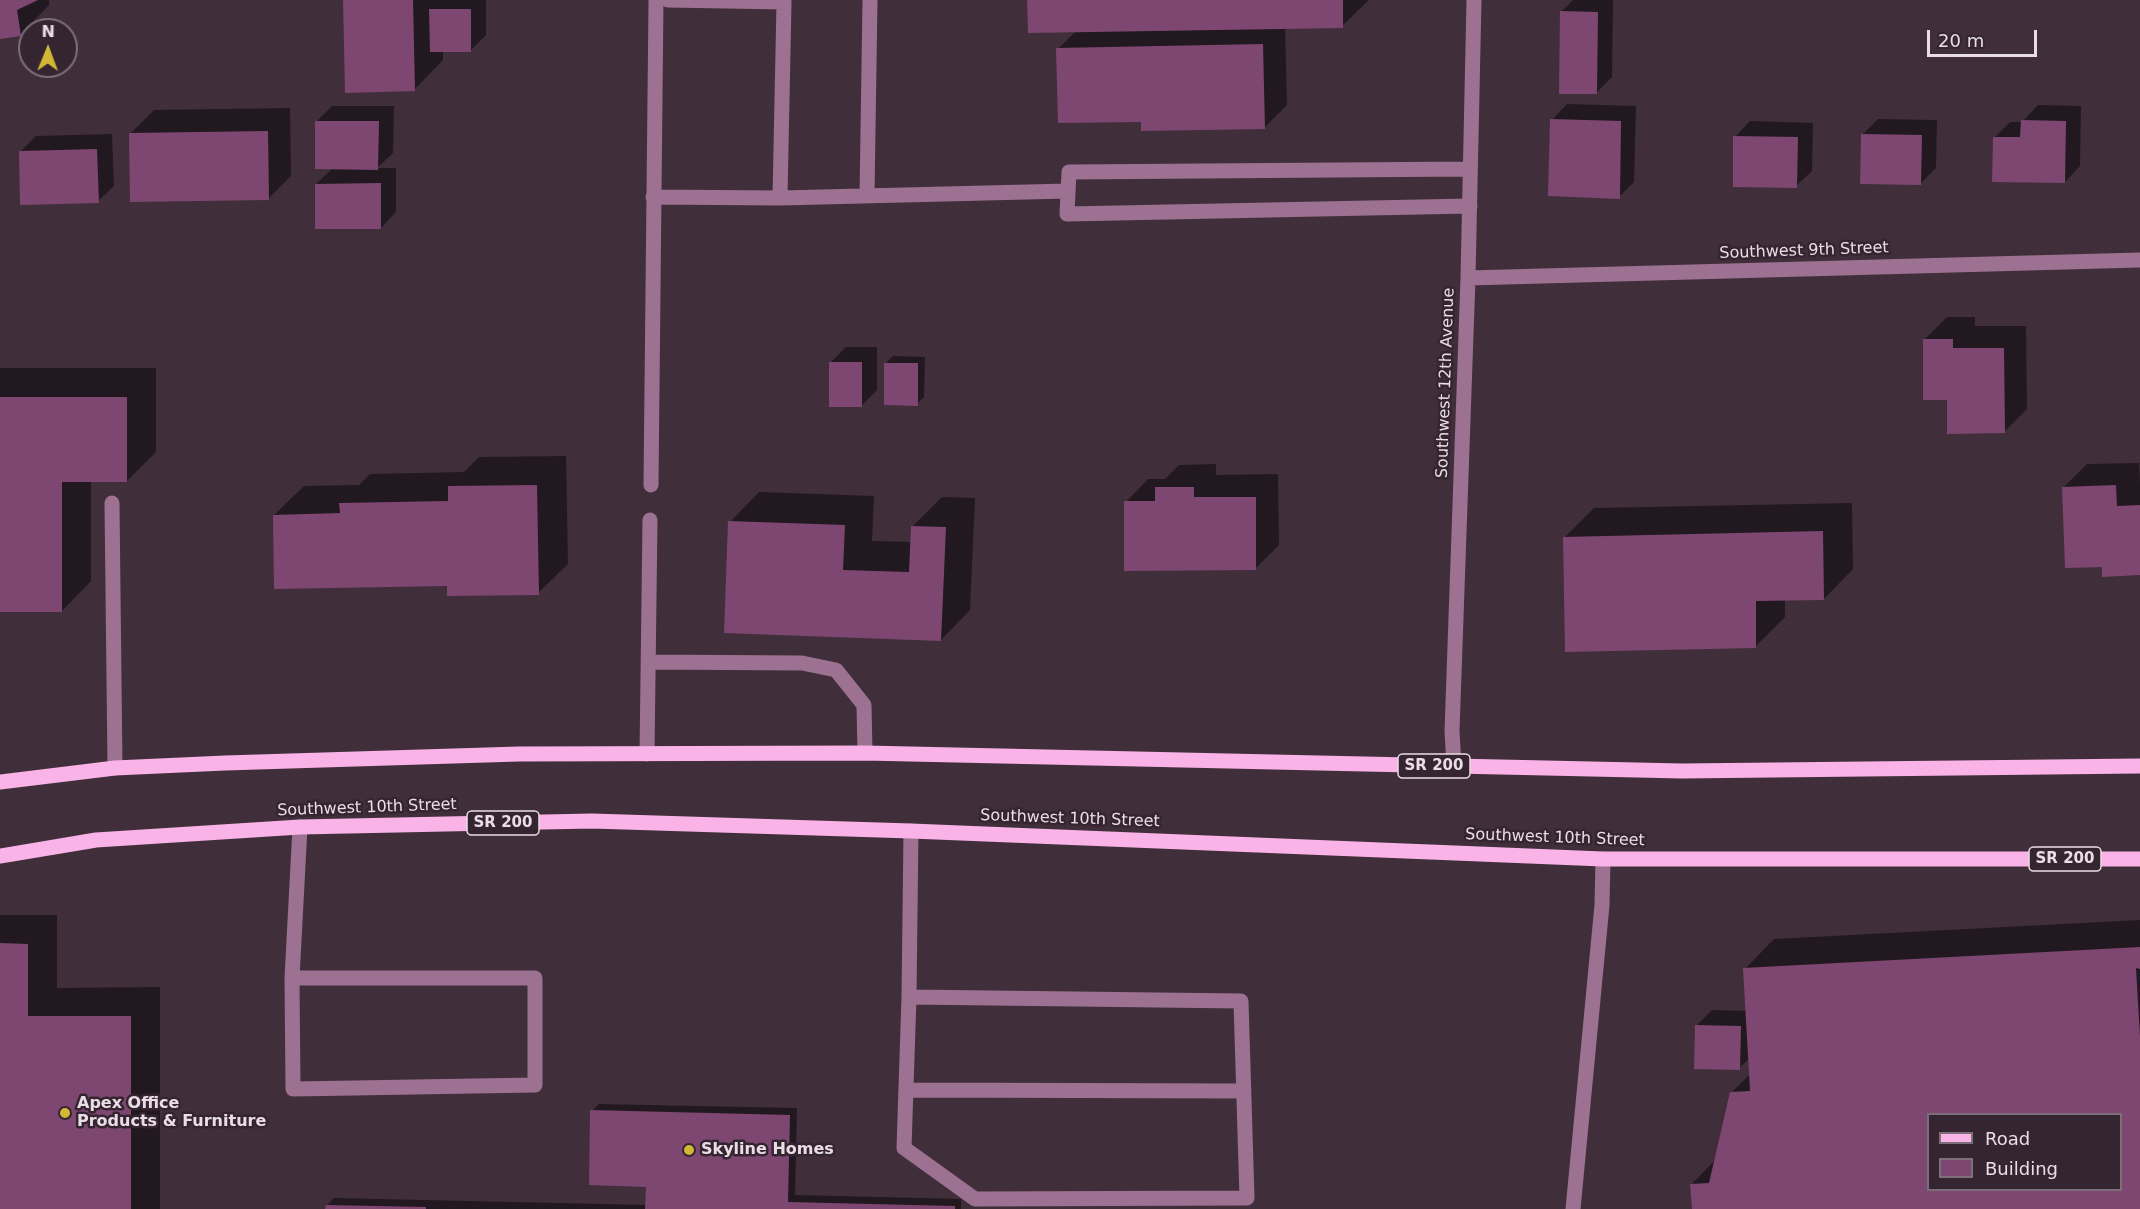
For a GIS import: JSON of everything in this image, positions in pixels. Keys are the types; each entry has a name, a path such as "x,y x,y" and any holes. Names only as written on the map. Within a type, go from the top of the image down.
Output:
{"main road":[{"name":"SR 200","path":"0,782 116,768 507,755 865,753 1682,771 2140,766"},
{"name":"Southwest 10th Street","path":"0,856 96,840 300,827 592,821 911,831 1603,860 2140,859"}],"street":[{"path":"651,485 656,0"},
{"path":"668,0 784,2 780,198"},
{"path":"867,196 870,0"},
{"name":"Southwest 12th Avenue","path":"1454,766 1452,731 1468,278 1474,0"},
{"path":"1470,169 1069,172 1067,214 1470,206"},
{"path":"653,197 780,198 1068,191"},
{"name":"Southwest 9th Street","path":"1468,278 2140,261"},
{"path":"112,503 116,768"},
{"path":"647,754 650,520"},
{"path":"648,662 802,663 836,670 864,705 865,753"},
{"path":"292,978 536,978 535,1085 293,1089 292,978 300,827"},
{"path":"909,996 1241,1000 1246,1198 975,1199 903,1148 909,996 911,831"},
{"path":"1574,1209 1602,905 1603,860"},
{"path":"906,1090 1244,1091"}],"building":[{"path":"0,0 38,0 17,10 18,36 0,39"},
{"path":"343,0 413,0 415,91 345,93"},
{"path":"1027,0 1343,0 1343,28 1028,33"},
{"path":"429,9 471,9 471,52 430,52"},
{"path":"1560,11 1598,12 1597,94 1559,94"},
{"path":"1263,44 1265,129 1141,131 1141,122 1058,123 1056,48"},
{"path":"1550,119 1621,121 1620,199 1548,196"},
{"path":"2021,120 2066,121 2065,183 1992,182 1993,137 2020,137"},
{"path":"315,121 379,121 378,170 315,169"},
{"path":"268,131 269,200 130,202 129,133"},
{"path":"1861,134 1922,135 1921,185 1860,184"},
{"path":"1733,136 1798,137 1797,188 1733,187"},
{"path":"97,149 99,203 20,205 19,151"},
{"path":"381,183 381,229 315,229 315,184"},
{"path":"1923,339 1953,339 1953,348 2004,348 2005,433 1947,434 1947,400 1923,400"},
{"path":"829,362 862,362 862,407 829,407"},
{"path":"884,363 918,363 918,406 884,405"},
{"path":"0,397 127,397 127,482 62,482 62,612 0,612"},
{"path":"537,485 539,595 447,596 447,586 274,589 273,515 340,513 339,503 448,501 448,486"},
{"path":"2116,485 2117,506 2140,505 2140,575 2102,577 2102,567 2065,568 2062,487"},
{"path":"1155,487 1194,487 1194,497 1256,497 1256,570 1124,571 1124,501 1155,501"},
{"path":"728,521 845,525 843,570 909,572 911,526 946,527 941,641 724,633"},
{"path":"1823,531 1824,600 1756,601 1756,648 1565,652 1563,537"},
{"name":"Apex Office Products & Furniture","path":"0,943 28,944 28,1016 131,1016 131,1209 0,1209"},
{"path":"2140,947 2140,969 2136,968 2140,1036 2140,1209 1692,1209 1690,1184 1709,1183 1730,1092 1750,1091 1743,968"},
{"path":"1695,1025 1741,1026 1740,1070 1694,1069"},
{"name":"Skyline Homes","path":"590,1110 790,1115 788,1202 955,1206 955,1209 645,1209 646,1187 589,1185"},
{"path":"326,1205 426,1207 426,1209 325,1209"}],"place":[{"name":"Apex Office Products & Furniture","path":"65,1113"},
{"name":"Skyline Homes","path":"689,1150"}]}
